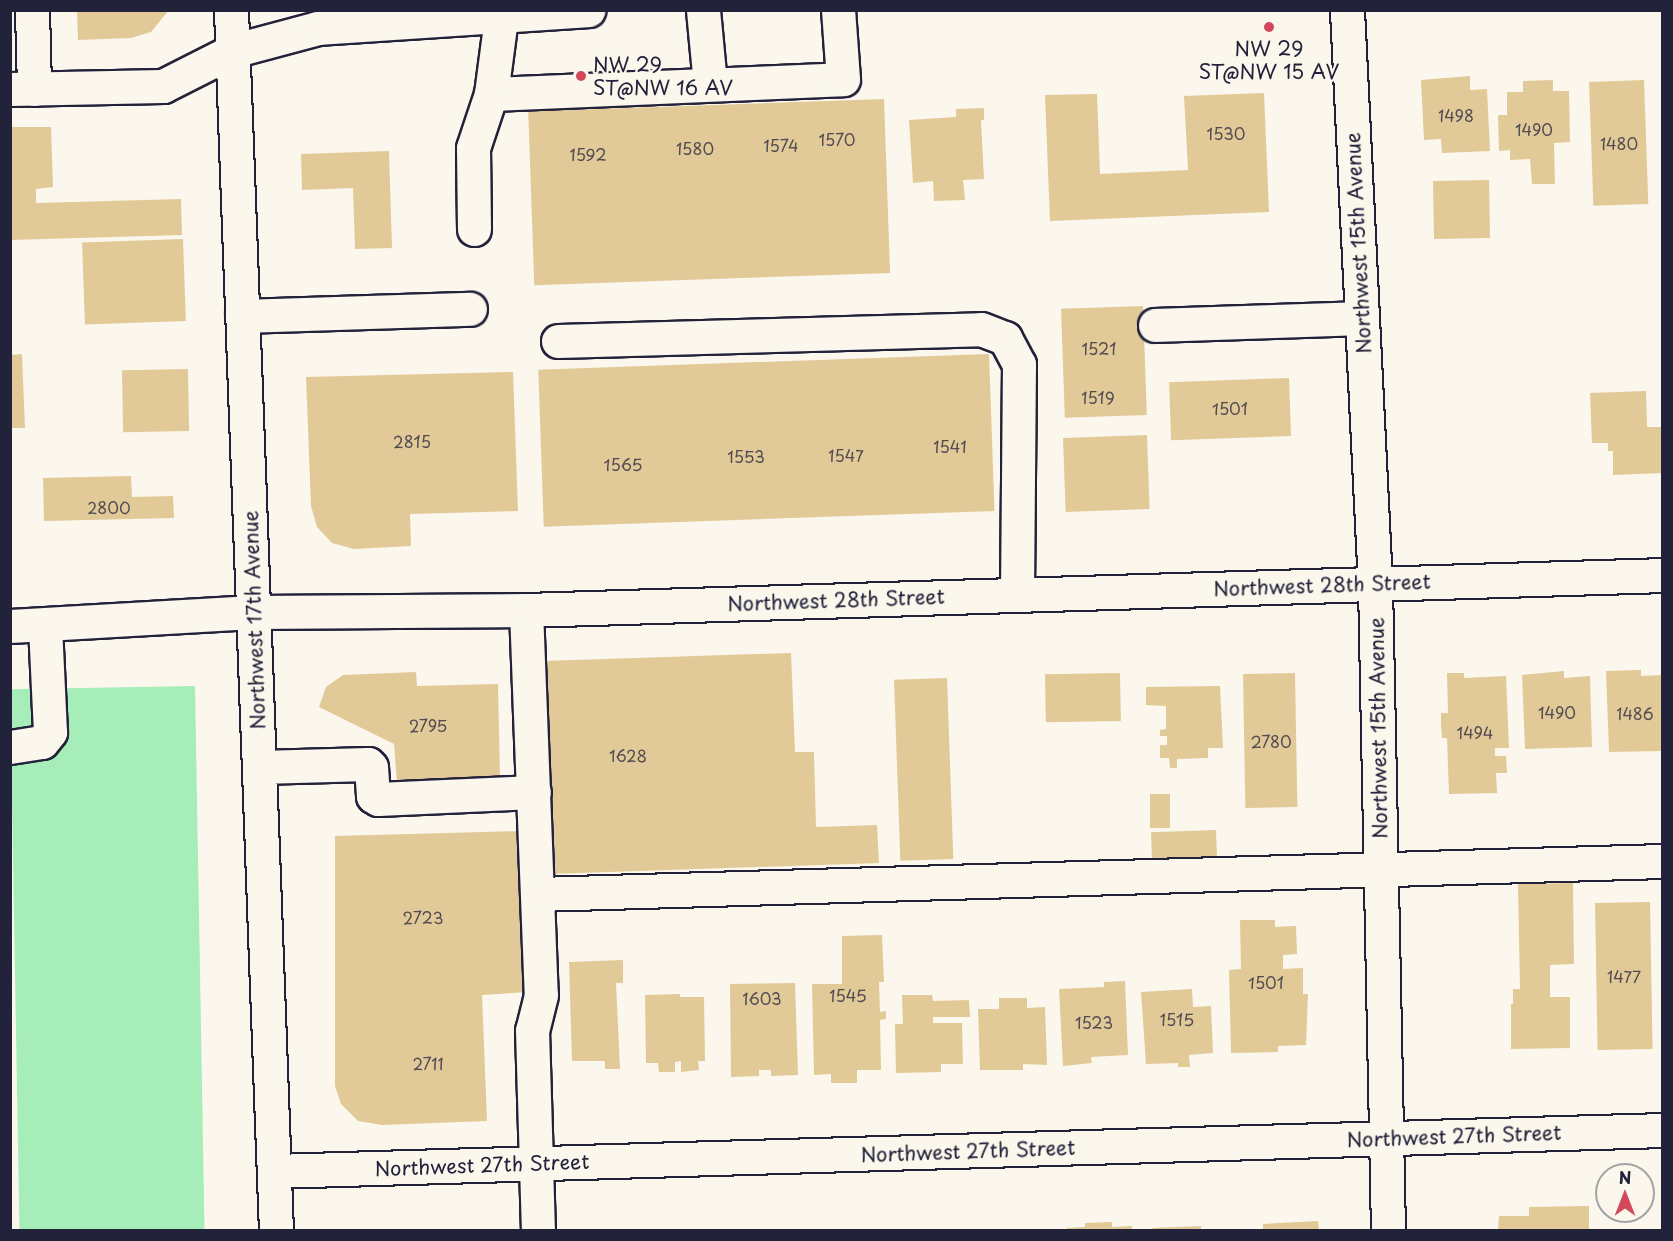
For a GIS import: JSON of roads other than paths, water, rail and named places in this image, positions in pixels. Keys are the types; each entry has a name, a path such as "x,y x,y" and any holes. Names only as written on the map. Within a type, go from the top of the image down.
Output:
{"street":[{"path":"32,10 22,89 163,86 232,51 318,28 588,10"},
{"name":"Northwest 17th Avenue","path":"231,10 276,1230"},
{"path":"703,10 710,84"},
{"path":"491,94 843,79 838,10"},
{"name":"Northwest 15th Avenue","path":"1347,10 1375,584 1384,1138 1388,1230"},
{"path":"474,229 473,148 491,94 502,14"},
{"path":"242,316 470,309"},
{"path":"1155,326 1362,318"},
{"path":"558,341 981,329 1005,338 1019,364 1017,595"},
{"name":"Northwest 28th Street","path":"10,626 253,612 526,610 1662,575"},
{"path":"526,610 541,995 532,1030 538,1230"},
{"path":"10,747 42,742 50,732 45,625"},
{"path":"260,767 368,764 371,767 373,796 378,799 534,792"},
{"path":"538,894 1662,861"},
{"name":"Northwest 27th Street","path":"274,1172 1662,1130"}],"place":[{"name":"NW 29 ST@NW 15 AV","path":"1269,27"},
{"name":"NW 29 ST@NW 16 AV","path":"581,76"}]}
